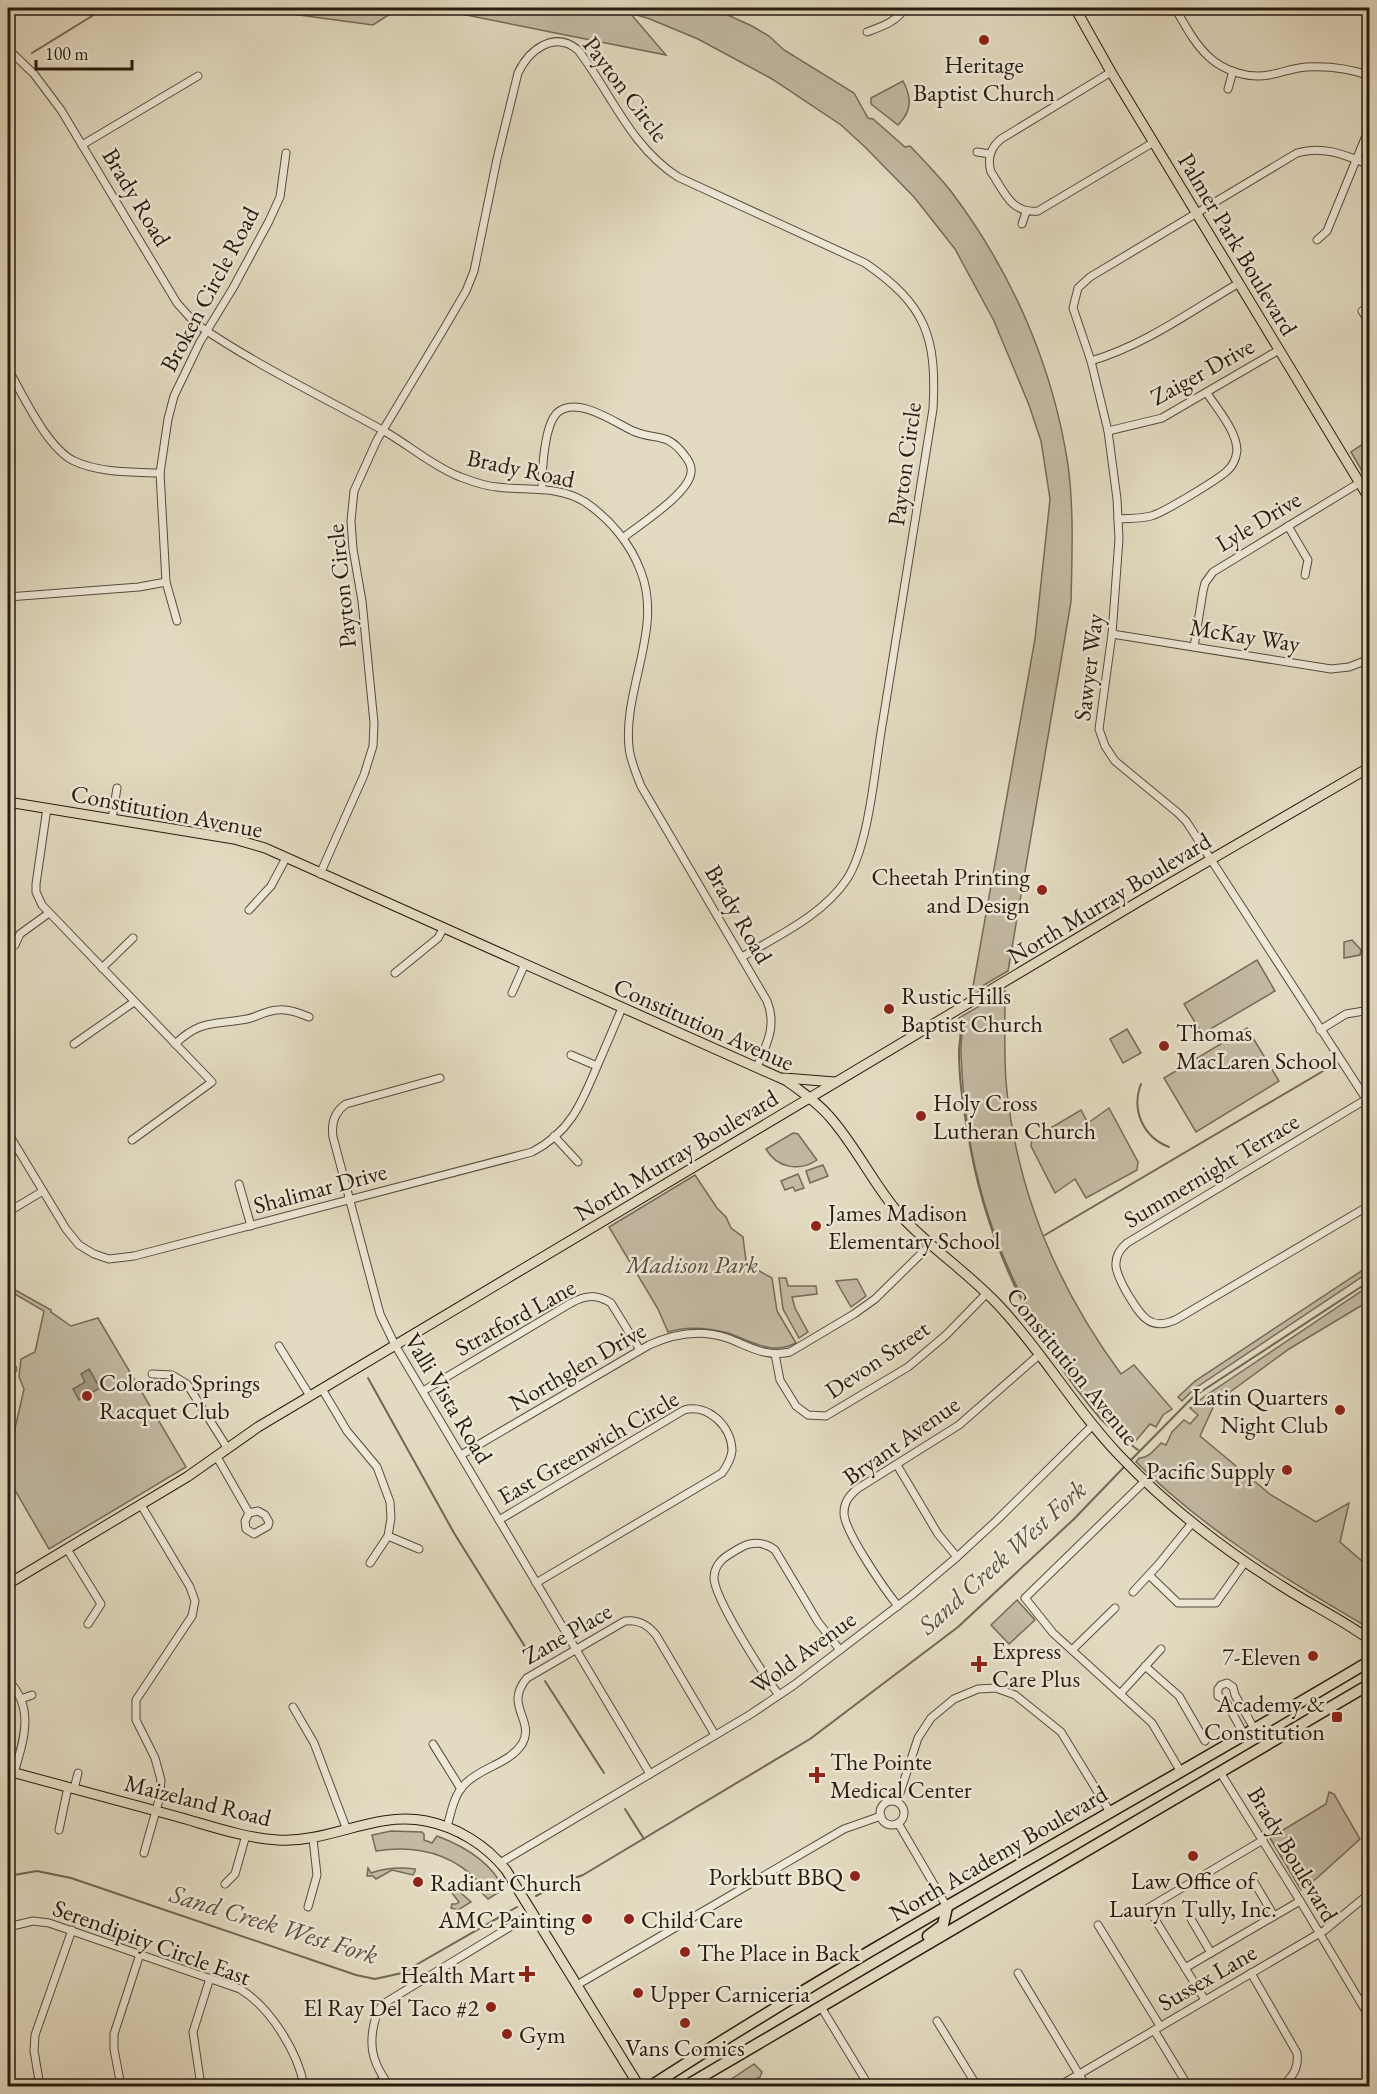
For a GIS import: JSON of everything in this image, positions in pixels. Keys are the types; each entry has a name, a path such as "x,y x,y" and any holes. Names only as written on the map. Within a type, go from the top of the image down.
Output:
{"highway":[{"name":"North Academy Boulevard","path":"651,2086 774,2009 1370,1661"},
{"name":"North Academy Boulevard","path":"686,2086 1370,1684"},
{"path":"879,1973 886,1960 938,1931 943,1925 947,1907"}],"main road":[{"name":"Palmer Park Boulevard","path":"1075,8 1111,72 1370,500"},
{"name":"North Murray Boulevard","path":"8,1582 141,1505 217,1457 258,1427 395,1345 835,1082 1370,767"},
{"name":"Constitution Avenue","path":"8,802 234,839 265,848 524,966 780,1078 821,1107 838,1126 891,1203 930,1245 987,1293 1040,1354 1093,1425 1142,1478 1192,1522 1245,1562 1370,1640"},
{"path":"780,1078 835,1082"},
{"name":"Maizeland Road","path":"11,1772 246,1835 279,1840 313,1839 371,1822 397,1819 424,1821 447,1827 472,1839 500,1863 639,2086"}],"street":[{"path":"867,32 889,23 905,8"},
{"path":"1175,8 1202,50 1215,63 1233,71 1262,76 1299,68 1323,67 1370,76"},
{"name":"Payton Circle","path":"320,874 364,776 373,746 374,723 368,657 353,549 351,521 354,491 383,431 466,291 474,271 497,159 518,73 527,56 534,50 552,43 566,42 578,50 634,136 646,151 668,171 865,263 900,290 919,314 930,340 935,379 933,409 861,848 848,877 828,902 797,925 742,957"},
{"name":"Brady Road","path":"8,49 22,61 48,93 177,303 195,323 454,474 498,488 542,489 568,494 584,502 610,523 623,538 641,572 647,599 645,632 629,714 628,732 631,758 641,786 767,1001 772,1018 770,1038 757,1067"},
{"path":"1228,89 1233,71"},
{"path":"1111,72 995,143 990,154 990,166 1001,188 1015,206 1026,212 1038,211 1154,142"},
{"path":"82,145 198,76"},
{"path":"1317,240 1327,231 1370,126"},
{"name":"Sawyer Way","path":"1367,1102 1211,860 1178,813 1120,765 1105,746 1099,729 1099,717 1112,634 1119,560 1118,519 1108,431 1091,360 1073,308 1078,288 1090,277 1296,153 1317,148 1370,165"},
{"path":"977,152 990,154"},
{"name":"Broken Circle Road","path":"177,621 165,582 160,473 168,419 174,396 187,368 233,288 280,197 286,153"},
{"path":"1022,224 1026,212"},
{"path":"1091,360 1117,353 1139,342 1239,283"},
{"path":"1370,306 1362,311 1370,324"},
{"name":"Zaiger Drive","path":"1108,431 1142,425 1162,418 1279,350"},
{"path":"8,369 46,434 63,454 83,464 116,471 160,473"},
{"path":"1118,519 1158,513 1220,476 1232,466 1236,459 1236,443 1207,393"},
{"path":"542,489 542,461 553,420 564,409 571,406 590,410 637,432 661,436 669,440 678,446 688,460 692,474 689,481 623,538"},
{"name":"Lyle Drive","path":"1194,647 1203,591 1209,577 1221,565 1359,483"},
{"path":"1288,526 1308,560 1305,575"},
{"path":"8,597 165,582"},
{"name":"McKay Way","path":"1112,634 1330,669 1349,667 1370,659"},
{"path":"112,819 117,788"},
{"path":"47,808 36,884 39,899 49,913 212,1082 132,1140"},
{"path":"249,910 271,886 286,858"},
{"path":"15,945 20,934 49,913"},
{"path":"395,973 438,938 443,929"},
{"path":"102,968 133,938"},
{"path":"512,993 524,966"},
{"path":"74,1044 134,1002"},
{"name":"Shalimar Drive","path":"8,1133 71,1238 86,1250 109,1259 134,1256 523,1156 539,1149 574,1117 622,1008"},
{"path":"175,1044 187,1032 199,1027 247,1019 271,1011 288,1010 309,1017"},
{"path":"1320,1030 1346,1014 1370,1010"},
{"path":"571,1055 597,1066"},
{"name":"Valli Vista Road","path":"440,1078 351,1102 337,1112 333,1123 333,1137 380,1314 395,1345 650,1774"},
{"name":"Summernight Terrace","path":"1367,1102 1126,1243 1117,1254 1115,1270 1143,1318 1154,1323 1167,1323 1370,1205"},
{"path":"555,1136 578,1162"},
{"path":"239,1184 251,1227"},
{"path":"8,1212 43,1191"},
{"path":"775,1354 796,1349 863,1308 884,1291 930,1245"},
{"name":"Devon Street","path":"775,1354 780,1380 796,1406 808,1415 826,1416 908,1367 935,1346 987,1293"},
{"name":"Stratford Lane","path":"423,1391 571,1303 591,1296 611,1303 639,1350"},
{"name":"Northglen Drive","path":"461,1455 639,1350 671,1336 703,1334 726,1338 761,1353 775,1354"},
{"path":"279,1346 310,1396"},
{"name":"Bryant Avenue","path":"898,1606 883,1587 847,1526 844,1513 847,1500 851,1494 948,1433 1040,1354"},
{"path":"152,1374 172,1375 187,1384 228,1449"},
{"path":"322,1389 347,1431 370,1456 380,1472 391,1511 388,1536 370,1563"},
{"name":"East Greenwich Circle","path":"499,1520 684,1410 691,1408 705,1410 715,1417 724,1429 730,1442 731,1454 722,1473 536,1583"},
{"name":"Wold Avenue","path":"500,1863 779,1695 840,1650 957,1557 1093,1425"},
{"path":"217,1457 249,1513"},
{"path":"897,1465 938,1534 957,1557"},
{"path":"1142,1478 1025,1598 1053,1632 1152,1723 1181,1772"},
{"path":"141,1505 190,1587 195,1601 192,1616 139,1693 135,1706 138,1727 159,1769 161,1790 144,1853"},
{"path":"1133,1592 1192,1522"},
{"path":"388,1536 419,1549"},
{"path":"779,1695 765,1676 717,1594 714,1576 719,1562 725,1556 751,1543 765,1544 775,1550 818,1622 840,1650"},
{"path":"67,1549 100,1604 88,1624"},
{"path":"1151,1560 1158,1565"},
{"path":"1149,1575 1178,1603 1216,1603 1245,1562"},
{"path":"1072,1650 1115,1608"},
{"name":"Zane Place","path":"461,1789 471,1779 509,1757 524,1740 525,1725 517,1703 522,1684 533,1674 625,1621 638,1621 645,1624 656,1635 715,1735"},
{"path":"1120,1694 1161,1649"},
{"path":"1145,1666 1179,1696 1206,1741"},
{"path":"8,1680 21,1699 26,1724 11,1772"},
{"path":"1227,1683 1231,1685 1250,1733 1225,1700 1218,1696 1218,1689 1221,1685 1227,1683"},
{"path":"897,1802 918,1738 931,1718 954,1699 978,1689 996,1688 1015,1695 1061,1732 1110,1812"},
{"path":"21,1699 32,1695"},
{"path":"125,1705 135,1706"},
{"path":"293,1707 314,1743 347,1830"},
{"path":"433,1744 461,1789 447,1827"},
{"name":"Brady Boulevard","path":"1220,1772 1369,2017"},
{"path":"59,1830 61,1817 78,1773"},
{"path":"897,1802 903,1807 905,1813 898,1823 890,1825 883,1820 880,1811 884,1804 897,1802"},
{"path":"578,1985 844,1829 881,1816"},
{"path":"898,1823 947,1907"},
{"path":"225,1884 235,1874 246,1835"},
{"path":"308,1907 317,1875 313,1839"},
{"path":"1204,2000 1148,1908 1263,1840"},
{"path":"1254,1882 1274,1916"},
{"name":"Sussex Lane","path":"1059,2086 1318,1934 1370,1893"},
{"path":"1185,1968 1300,1901"},
{"path":"389,2086 376,2064 373,2052 375,2020 383,2004 533,1913"},
{"path":"1191,1919 1210,1953"},
{"name":"Serendipity Circle East","path":"8,1928 33,1921 49,1923 240,1989 264,2008 297,2060 304,2086"},
{"path":"1098,1925 1188,2086"},
{"path":"40,2086 34,2051 35,2036 72,1930"},
{"path":"120,2086 114,2034 140,1954"},
{"path":"1018,1973 1086,2086"},
{"path":"1251,1974 1297,2053 1295,2073 1281,2086"},
{"path":"201,2086 193,2032 210,1978"},
{"path":"821,2007 869,2086"},
{"path":"937,2021 977,2086"},
{"path":"372,2086 384,2079"}],"green space":[{"path":"247,8 414,8 413,15 393,12 373,25"},
{"path":"431,8 685,8 707,14 711,8 719,8 723,13 769,36 784,50 854,93 868,118 873,119 905,147 910,146 943,181 994,256 1027,322 1041,357 1061,428 1071,499 1071,602 1008,971 972,992 1035,639 1050,499 1041,441 1029,405 994,321 955,249 914,197 841,125 772,79 698,39 630,13 666,55"},
{"path":"903,81 908,93 909,104 906,115 898,125 871,104 871,98"},
{"path":"1369,440 1369,483 1351,452"},
{"path":"1352,940 1361,950 1360,955 1344,958 1344,942"},
{"path":"1257,960 1275,991 1202,1034 1184,1004"},
{"path":"1005,991 1005,1071 1011,1122 1019,1161 1043,1236 1077,1307 1121,1374 1134,1365 1172,1409 1163,1415 1156,1427 1150,1424 1133,1444 1102,1414 1073,1380 1047,1342 1024,1302 1005,1259 976,1173 965,1111 961,1053 962,1031 959,1018"},
{"path":"1247,1028 1279,1081 1196,1132 1164,1078"},
{"path":"1127,1029 1141,1053 1123,1063 1110,1039"},
{"path":"1109,1108 1138,1162 1137,1170 1086,1198 1075,1179 1055,1193 1031,1146 1032,1139 1081,1110 1088,1123"},
{"path":"793,1133 798,1134 817,1160 803,1166 789,1166 776,1160 766,1149"},
{"path":"823,1165 828,1176 810,1183 806,1171"},
{"path":"798,1174 804,1188 795,1191 793,1187 785,1190 781,1181"},
{"name":"Madison Park","path":"695,1175 717,1208 726,1217 731,1228 743,1237 746,1261 772,1278 777,1311 796,1343 787,1347 770,1348 713,1330 690,1328 668,1332 658,1309 609,1227"},
{"path":"1369,1266 1369,1272 1194,1389 1182,1401 1178,1397 1195,1381"},
{"path":"779,1278 786,1278 788,1286 816,1286 817,1294 792,1297 795,1308 808,1332 799,1338 783,1309"},
{"path":"857,1279 866,1296 851,1307 836,1281"},
{"name":"Colorado Springs Racquet Club","path":"8,1286 51,1310 71,1326 98,1318 186,1467 49,1549 8,1478 8,1459 24,1389 19,1377 21,1359 35,1352 44,1311 8,1290"},
{"path":"1369,1286 1369,1301 1289,1349 1215,1403 1200,1436 1271,1495 1316,1522 1349,1503 1340,1542 1369,1567 1369,1628 1277,1572 1218,1532 1162,1487 1136,1462 1139,1458 1154,1451 1161,1443 1166,1445 1172,1432 1184,1420 1190,1424 1198,1415 1190,1408 1205,1396"},
{"path":"1017,1600 1035,1620 1009,1644 991,1625"},
{"path":"1329,1792 1334,1794 1360,1839 1301,1890 1270,1838 1326,1804"},
{"path":"391,1831 422,1832 424,1840 432,1843 437,1836 457,1845 484,1863 504,1889 488,1899 474,1885 477,1880 466,1870 443,1857 417,1850 376,1851 372,1835"},
{"path":"368,1868 371,1873 398,1868 415,1869 415,1871 413,1875 392,1870 376,1879 373,1876 367,1876"},
{"path":"453,1886 471,1902 458,1910 451,1908 452,1904 459,1902 449,1889"},
{"path":"754,2064 762,2072 760,2077 742,2086 721,2086"}],"shaded area":[{"path":"89,1369 100,1388 79,1400 73,1389 85,1382 81,1374"}],"waterway":[{"path":"32,53 105,8"},
{"path":"960,1025 959,1052 962,1092 975,1172 999,1248 1014,1284 1032,1320 1075,1387 1100,1418 1138,1450"},
{"path":"1045,1235 1330,1067"},
{"path":"1141,1084 1138,1094 1141,1122 1152,1137 1169,1147"},
{"name":"Sand Creek West Fork","path":"1130,1461 1193,1397 1370,1281"},
{"path":"368,1378 454,1533 534,1661"},
{"name":"Sand Creek West Fork","path":"536,1896 558,1884 583,1875 810,1739 958,1627 1074,1519 1126,1465"},
{"name":"Sand Creek West Fork","path":"545,1681 604,1773"},
{"name":"Sand Creek West Fork","path":"625,1809 644,1839"},
{"name":"Sand Creek West Fork","path":"8,1876 37,1871 71,1878 356,1975 375,1979 402,1973 517,1907"}],"place":[{"name":"Heritage Baptist Church","path":"984,40"},
{"name":"Cheetah Printing and Design","path":"1042,890"},
{"name":"Rustic Hills Baptist Church","path":"889,1009"},
{"name":"Thomas MacLaren School","path":"1164,1046"},
{"name":"Holy Cross Lutheran Church","path":"921,1116"},
{"name":"James Madison Elementary School","path":"816,1226"},
{"name":"Colorado Springs Racquet Club","path":"87,1396"},
{"name":"Latin Quarters Night Club","path":"1340,1410"},
{"name":"Pacific Supply","path":"1287,1470"},
{"name":"7-Eleven","path":"1313,1656"},
{"name":"Express Care Plus","path":"979,1664"},
{"name":"Academy & Constitution","path":"1337,1717"},
{"name":"The Pointe Medical Center","path":"817,1775"},
{"name":"Law Office of Lauryn Tully, Inc.","path":"1193,1856"},
{"name":"Porkbutt BBQ","path":"855,1876"},
{"name":"Radiant Church","path":"418,1882"},
{"name":"AMC Painting","path":"587,1919"},
{"name":"Child Care","path":"629,1919"},
{"name":"The Place in Back","path":"685,1952"},
{"name":"Health Mart","path":"527,1974"},
{"name":"Upper Carniceria","path":"638,1993"},
{"name":"El Ray Del Taco #2","path":"491,2007"},
{"name":"Vans Comics","path":"685,2023"},
{"name":"Gym","path":"507,2034"}]}
